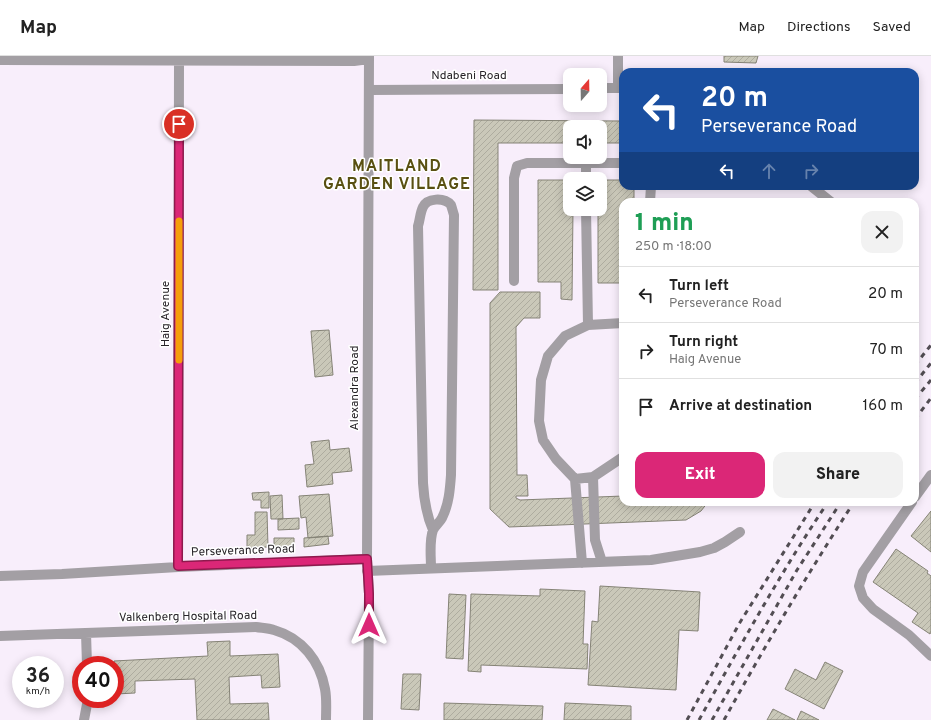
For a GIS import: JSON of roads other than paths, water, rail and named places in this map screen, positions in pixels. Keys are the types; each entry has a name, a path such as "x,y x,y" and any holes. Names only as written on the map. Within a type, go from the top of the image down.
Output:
{"street":[{"path":"618,56 619,72"},
{"path":"0,60 354,61 369,58"},
{"name":"Alexandra Road","path":"368,720 369,594 367,559 369,58"},
{"name":"Haig Avenue","path":"178,566 179,61"},
{"name":"Ndabeni Road","path":"369,90 563,88"},
{"path":"607,88 619,88"},
{"path":"514,281 514,178 517,166 527,163 563,162"},
{"path":"607,163 619,163"},
{"path":"816,190 827,198"},
{"path":"431,568 431,541 433,530 442,519 446,508 451,475 454,215 450,205 442,200 427,202 423,207 418,226 423,483 425,509 433,530"},
{"path":"586,216 588,325"},
{"path":"582,563 575,479 556,459 543,440 539,420 541,380 548,356 565,336 588,325 619,323"},
{"path":"575,479 593,477 619,460"},
{"path":"593,477 595,540 602,562"},
{"path":"919,493 930,478"},
{"path":"909,506 863,572 859,586 863,598 873,609 909,635 931,656"},
{"path":"367,570 651,560 700,552 725,542 740,532"},
{"name":"Perseverance Road","path":"0,576 62,574 178,566 367,559"},
{"name":"Valkenberg Hospital Road","path":"0,636 256,627 274,630 287,635 298,642 308,651 315,662 326,690 326,720"},
{"path":"86,633 87,656"},
{"path":"84,720 86,708"}],"railway":[{"path":"919,360 931,345"},
{"path":"919,378 931,363"},
{"path":"919,394 931,380"},
{"path":"919,414 931,398"},
{"path":"687,720 739,624 813,506"},
{"path":"699,720 777,582 825,506"},
{"path":"712,720 797,570 838,506"},
{"path":"724,720 787,610 851,506"}],"district":[{"name":"MAITLAND GARDEN VILLAGE","path":"397,176"}]}
